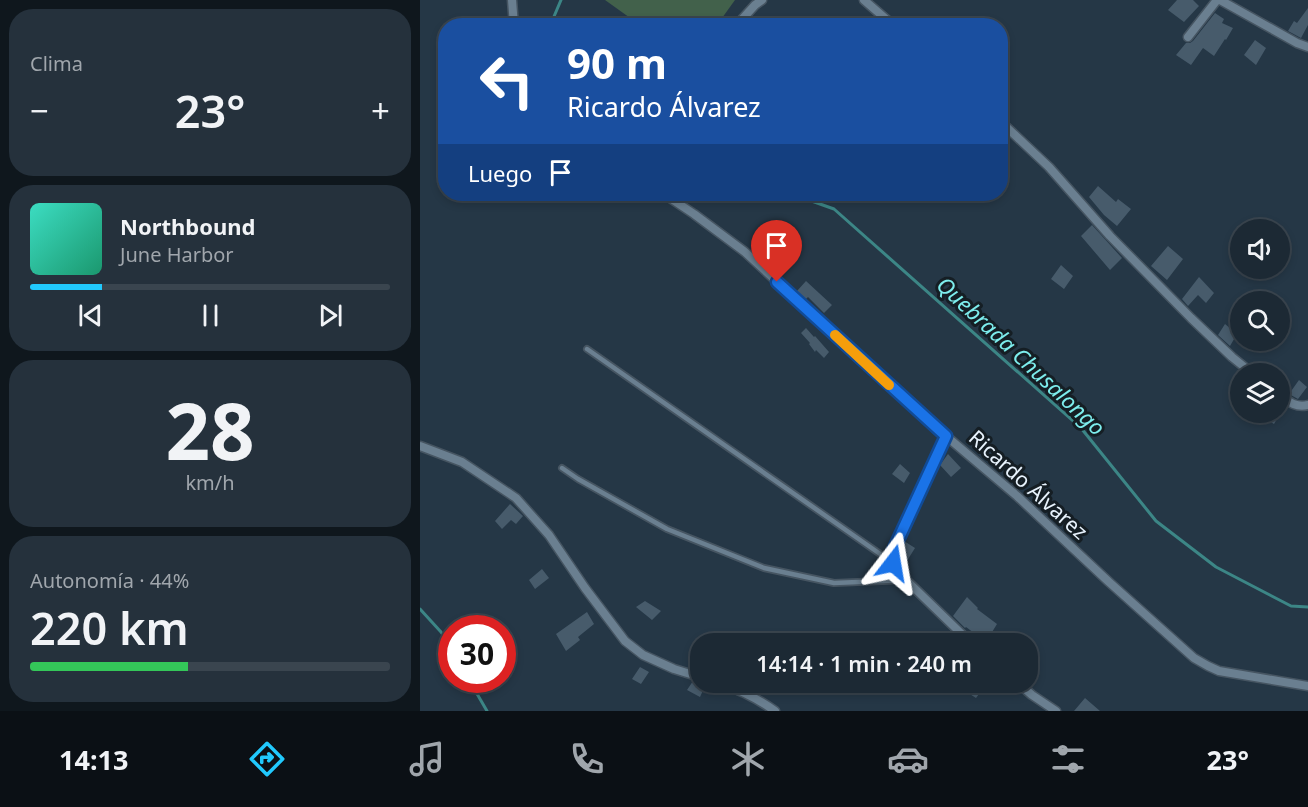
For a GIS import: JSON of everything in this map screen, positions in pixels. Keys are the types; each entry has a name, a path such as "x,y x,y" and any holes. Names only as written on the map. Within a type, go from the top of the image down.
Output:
{"street":[{"path":"512,0 513,18"},
{"path":"743,18 762,0"},
{"path":"864,0 885,18"},
{"path":"1188,37 1219,0 1308,47"},
{"path":"1008,129 1049,167 1110,236 1239,363"},
{"name":"Ricardo Álvarez","path":"675,201 745,252 1194,658 1219,671 1308,686"},
{"path":"1290,403 1308,405"},
{"path":"946,436 892,553 893,563 906,580 961,633"},
{"path":"420,446 462,462 516,498 549,535 625,641 643,655 690,674"},
{"path":"745,693 775,711"},
{"path":"1030,693 1056,711"}],"lane":[{"path":"587,349 893,563"},
{"path":"562,468 578,480 667,529 764,568 834,583 906,580"}],"green space":[{"path":"605,0 735,0 722,18 630,18"}],"building":[{"path":"1177,0 1193,0 1199,6 1184,22 1168,10"},
{"path":"1308,8 1308,25 1301,38 1288,31 1294,21 1297,23"},
{"path":"1215,13 1224,19 1222,23 1233,28 1214,56 1203,48 1191,65 1176,55 1186,43 1193,41"},
{"path":"1255,40 1266,48 1256,65 1244,55"},
{"path":"1098,186 1116,202 1118,199 1131,209 1117,226 1089,197"},
{"path":"1092,225 1122,258 1110,270 1081,236"},
{"path":"1168,246 1183,259 1167,280 1151,266"},
{"path":"775,251 786,259 778,270 767,263"},
{"path":"1061,265 1073,276 1064,289 1051,279"},
{"path":"1199,277 1214,293 1206,303 1198,295 1188,306 1182,299"},
{"path":"806,281 832,305 824,313 808,297 806,299 797,291"},
{"path":"1225,324 1230,328 1230,346 1218,335"},
{"path":"806,328 829,352 824,358 816,350 815,352 801,333"},
{"path":"1299,380 1307,387 1298,399 1290,393"},
{"path":"948,454 961,468 951,477 940,465"},
{"path":"900,464 910,473 904,483 892,474"},
{"path":"510,504 523,516 516,524 511,520 502,529 495,521"},
{"path":"904,541 915,548 905,564 899,561"},
{"path":"542,569 549,578 535,589 529,580"},
{"path":"967,597 977,609 997,624 992,633 974,633 953,616"},
{"path":"645,601 661,611 652,620 636,607"},
{"path":"587,612 594,624 566,651 556,634"},
{"path":"640,667 649,672 641,684 632,679"},
{"path":"968,693 980,693 976,698"},
{"path":"1085,698 1100,711 1074,711"}],"waterway":[{"name":"Quebrada Chusalongo","path":"553,18 561,0"},
{"name":"Quebrada Chusalongo","path":"812,201 834,209 1081,428 1156,521 1216,567 1291,606 1308,607"},
{"path":"420,609 438,629"},
{"path":"477,693 487,711"}],"slow traffic":[{"path":"835,335 889,385"}],"route":[{"path":"777,282 946,436 892,553 893,563"}]}
